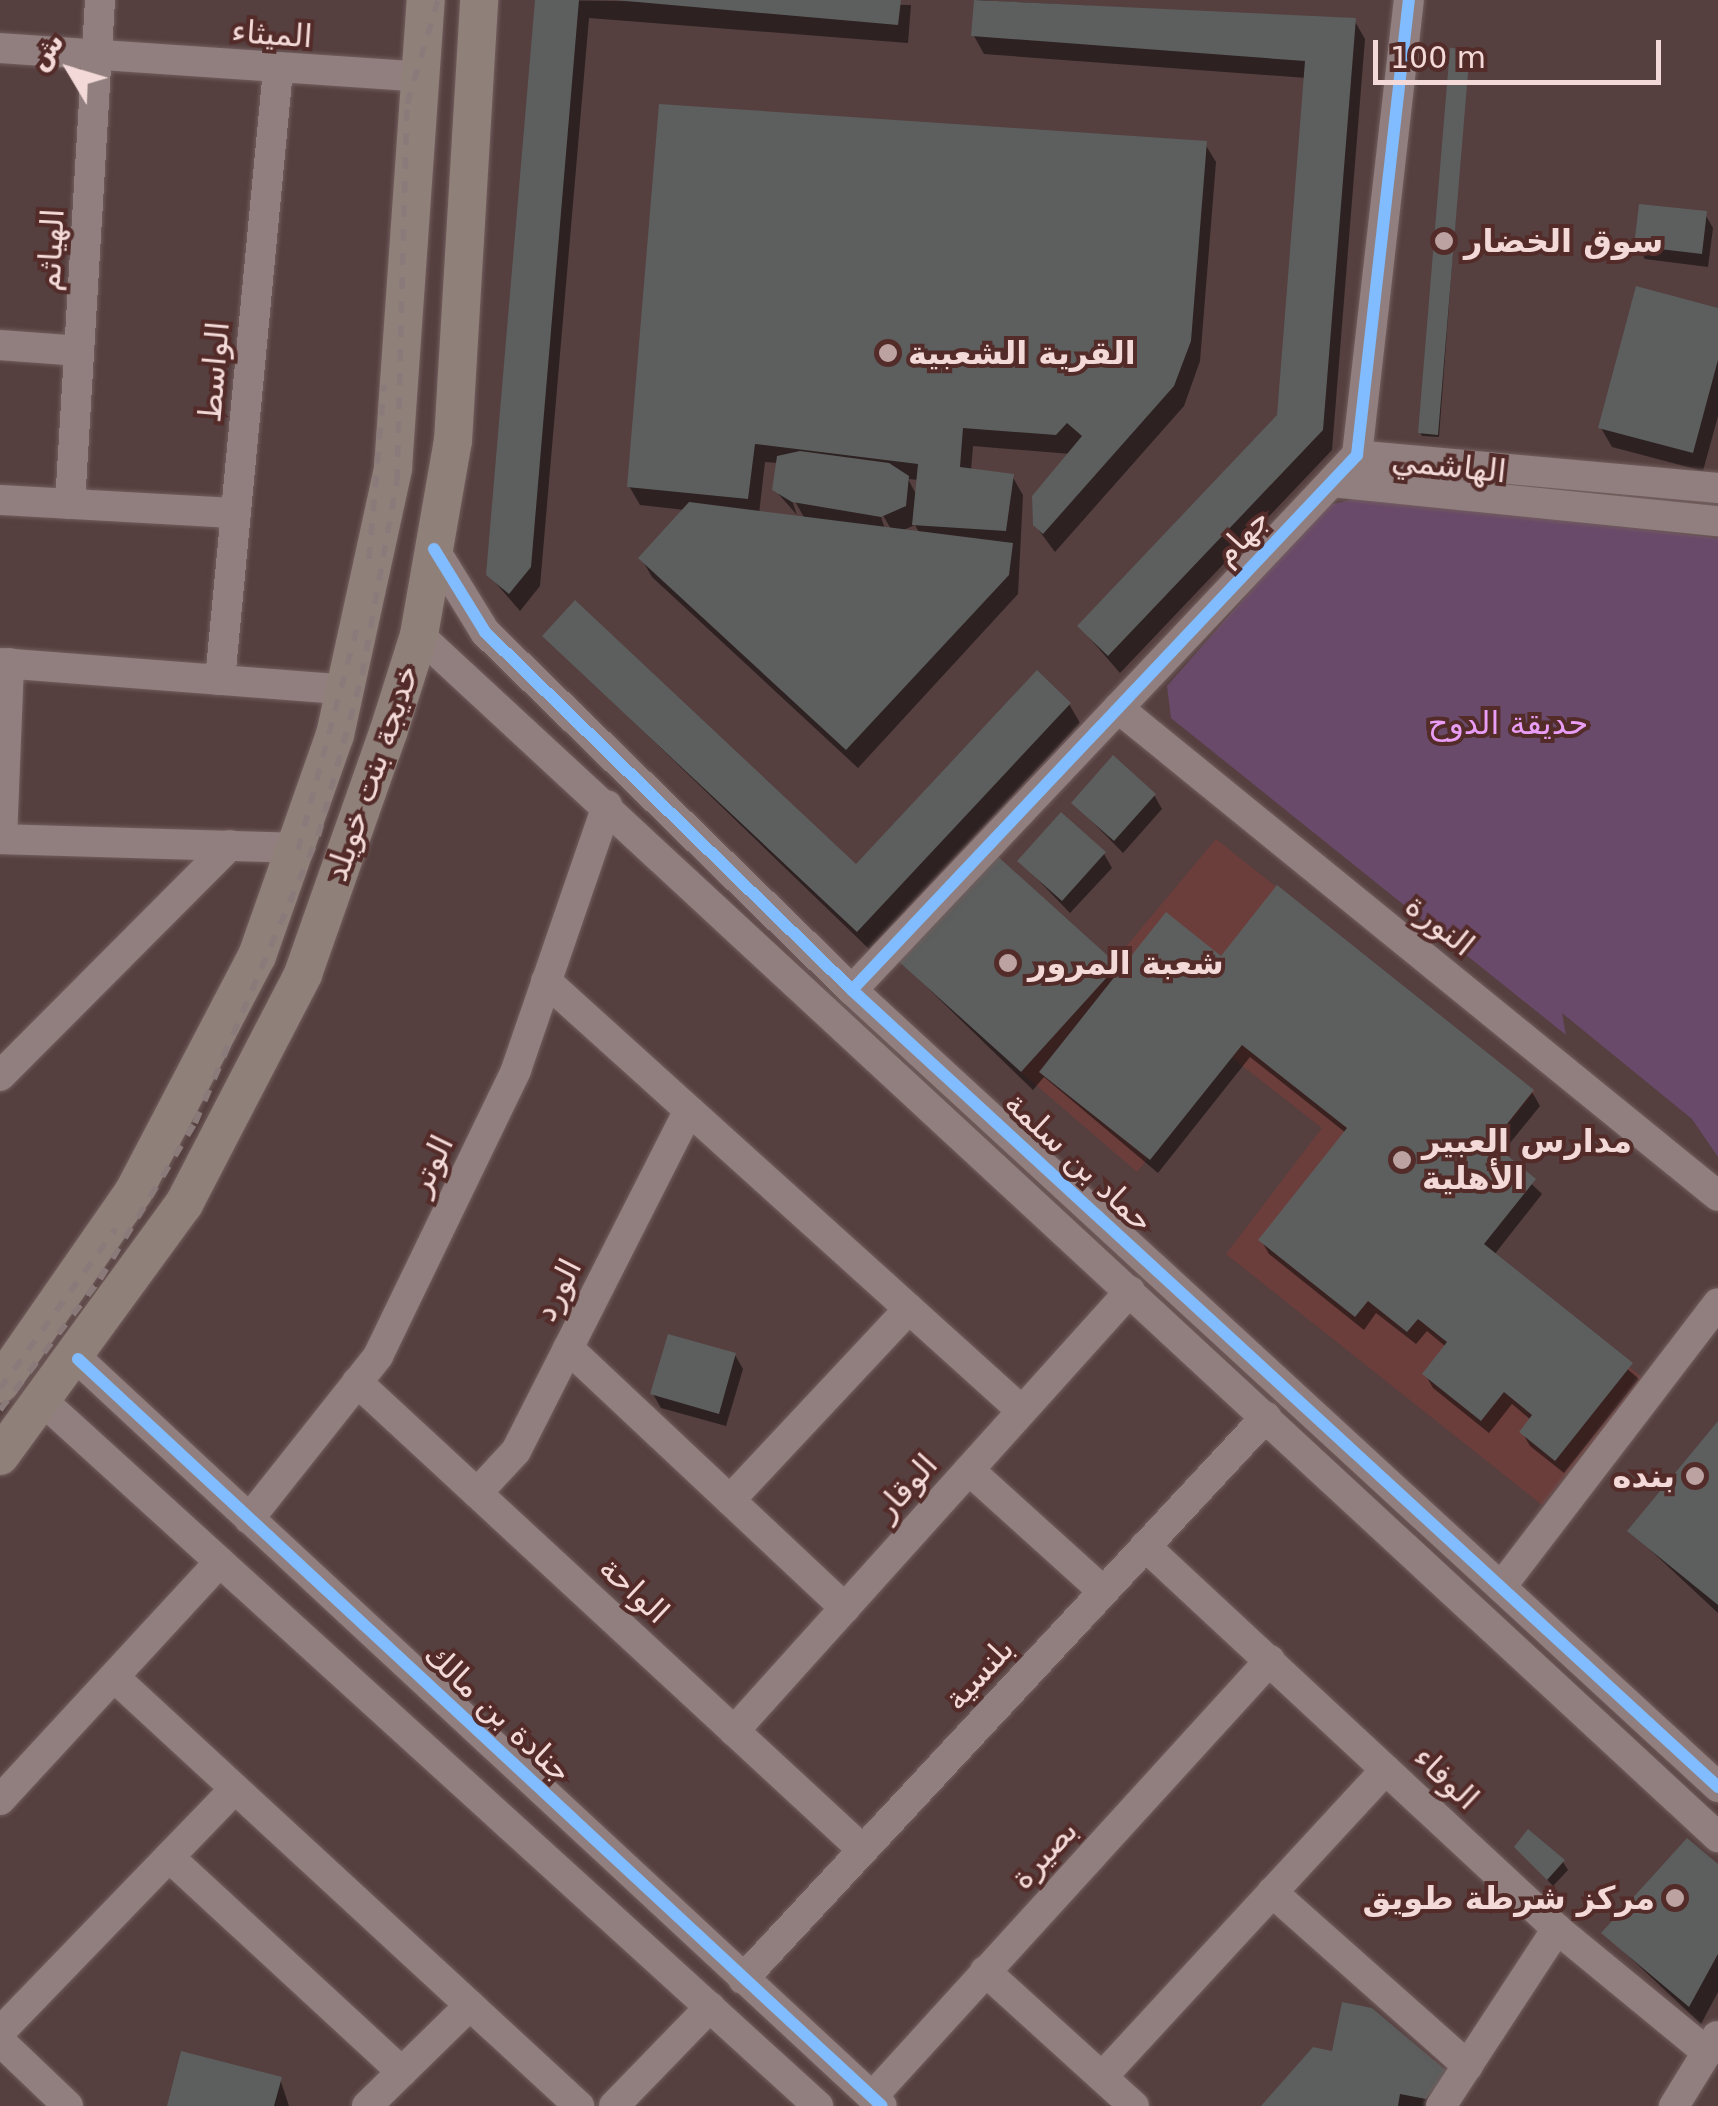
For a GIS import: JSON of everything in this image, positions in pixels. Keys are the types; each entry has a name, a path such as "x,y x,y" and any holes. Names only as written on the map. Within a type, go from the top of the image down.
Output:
{"main road":[{"name":"خديجة بنت خويلد","path":"7,1360 134,1190 256,956 347,690 393,468 426,0"},
{"name":"خديجة بنت خويلد","path":"0,1456 78,1359 184,1204 303,974 419,634 452,441 479,0"}],"street":[{"name":"الهياثم","path":"70,504 100,0"},
{"path":"1357,455 1409,0"},
{"name":"الميثاء","path":"0,48 420,77"},
{"name":"الواسط","path":"220,680 278,70"},
{"path":"0,345 80,351"},
{"name":"الهاشمي","path":"1718,488 1357,455 1332,482 1718,522"},
{"name":"جهام","path":"852,990 1357,455"},
{"path":"0,500 236,513"},
{"name":"حماد بن سلمة","path":"434,549 485,632 852,990 1718,1788"},
{"name":"حماد بن سلمة","path":"419,634 1718,1837"},
{"path":"295,848 3,842 4,663 347,690"},
{"name":"النورة","path":"1118,708 1718,1196"},
{"name":"الوتر","path":"250,1519 357,1382 516,1070 607,805"},
{"path":"0,1076 230,846"},
{"path":"546,981 1022,1411"},
{"name":"الورد","path":"477,1494 516,1451 689,1110"},
{"name":"الوقار","path":"734,1731 1130,1291"},
{"path":"1500,1587 1718,1302"},
{"path":"730,1500 909,1309"},
{"path":"568,1348 845,1608"},
{"name":"جنادة بن مالك","path":"78,1359 877,2101"},
{"name":"الواحة","path":"357,1382 863,1850"},
{"path":"45,1404 818,2106"},
{"name":"بلنسية","path":"743,1979 1266,1417"},
{"path":"969,1470 1104,1591"},
{"name":"الوفاء","path":"1145,1546 1556,1929 1713,2044"},
{"path":"0,1800 220,1562"},
{"name":"بصيرة","path":"877,2101 984,1971 1270,1660"},
{"path":"114,1677 580,2106"},
{"path":"1102,2076 1385,1770"},
{"path":"0,2032 235,1788"},
{"path":"168,1857 402,2072"},
{"path":"1272,1892 1468,2066"},
{"path":"1441,2106 1556,1929"},
{"path":"984,1971 1134,2106"},
{"path":"367,2106 470,2005"},
{"path":"614,2106 710,2006"},
{"path":"0,2042 68,2106"},
{"path":"1674,2106 1713,2044"}],"shaded area":[{"name":"مدارس العبير الأهلية","path":"1216,839 1535,1092 1490,1147 1533,1181 1482,1247 1644,1379 1542,1505 1226,1254 1322,1128 1231,1057 1137,1172 1021,1072"}],"green space":[{"name":"حديقة الدوح","path":"1362,497 1718,538 1718,1157 1692,1119 1562,1013 1566,1035 1171,718 1167,686 1325,506"}],"building":[{"path":"535,0 579,0 531,567 509,594 486,575"},
{"path":"615,0 901,0 898,25"},
{"path":"974,0 1356,18 1323,430 1108,656 1077,626 1277,415 1305,61 971,36"},
{"name":"سوق الخضار","path":"1450,48 1470,49 1438,435 1418,433"},
{"path":"659,104 1207,141 1191,341 1174,386 1043,534 1033,525 1032,496 1082,436 1067,423 1056,435 963,428 960,467 1014,474 1006,531 912,525 918,464 755,444 748,499 627,487"},
{"path":"1639,204 1707,211 1702,254 1634,246"},
{"path":"1636,286 1718,308 1718,360 1693,453 1598,428"},
{"path":"800,451 889,463 909,476 906,506 881,517 792,502 772,490 777,456"},
{"path":"689,502 1013,543 1009,575 846,750 638,558"},
{"path":"575,600 856,864 1037,670 1071,703 857,932 542,636"},
{"path":"1113,755 1156,794 1114,841 1071,803"},
{"path":"1061,812 1106,852 1062,901 1017,861"},
{"name":"شعبة المرور","path":"994,853 1118,965 1021,1072 897,960"},
{"name":"مدارس العبير الأهلية","path":"1277,885 1534,1090 1492,1143 1536,1179 1484,1244 1633,1363 1555,1461 1519,1432 1532,1415 1504,1392 1481,1421 1422,1374 1447,1342 1418,1319 1407,1332 1368,1301 1355,1317 1258,1240 1347,1128 1242,1045 1150,1160 1039,1072 1166,912 1221,956"},
{"path":"668,1334 736,1353 719,1414 650,1394"},
{"name":"بنده","path":"1718,1421 1718,1605 1627,1531"},
{"path":"1528,1829 1565,1860 1547,1880 1514,1847"},
{"name":"مركز شرطة طويق","path":"1687,1838 1718,1864 1718,1954 1689,2007 1601,1933"},
{"path":"1342,2002 1372,2008 1448,2072 1426,2099 1400,2094 1398,2106 1261,2106 1313,2047 1332,2051"},
{"path":"181,2051 282,2077 274,2106 167,2106"}],"railway":[{"path":"0,1410 100,1279 195,1123 318,836 362,675 397,481 407,104 438,0"},
{"path":"369,559 384,385"},
{"path":"298,850 357,628"},
{"path":"0,1389 116,1228"}],"cycle path":[{"path":"852,990 1357,455 1409,0"},
{"path":"434,549 485,632 852,990 1718,1787"},
{"path":"78,1359 882,2106"}],"place":[{"name":"سوق الخضار","path":"1444,241"},
{"name":"القرية الشعبية","path":"888,353"},
{"name":"شعبة المرور","path":"1008,963"},
{"name":"مدارس العبير الأهلية","path":"1402,1160"},
{"name":"بنده","path":"1695,1476"},
{"name":"مركز شرطة طويق","path":"1675,1898"}]}
